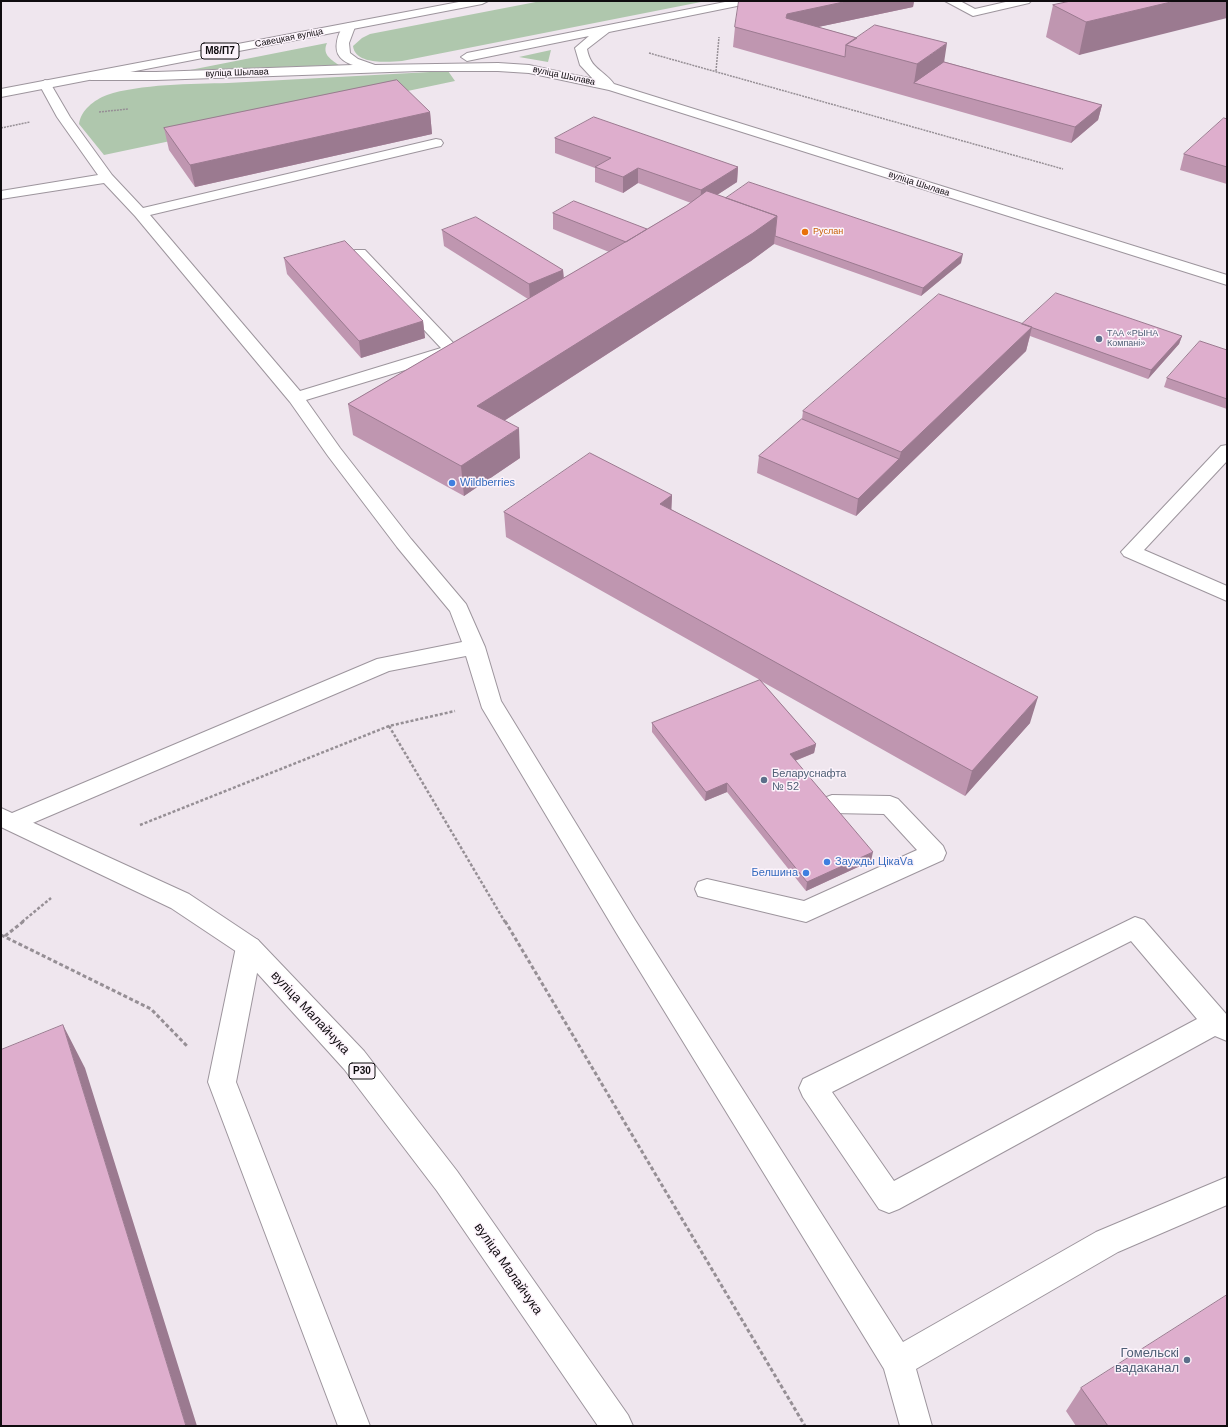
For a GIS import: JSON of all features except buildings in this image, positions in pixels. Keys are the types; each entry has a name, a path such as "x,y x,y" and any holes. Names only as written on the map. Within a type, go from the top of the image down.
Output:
{"street":[{"name":"Савецкая вуліца","path":"1,93 482,1"},
{"name":"вуліца Шылава","path":"419,67 747,1"},
{"path":"952,1 973,13 1025,1"},
{"name":"вуліца Шылава","path":"349,27 343,39 342,49 345,56 360,64 383,69"},
{"name":"вуліца Шылава","path":"607,29 581,48 583,60 589,70 612,87"},
{"name":"вуліца Шылава","path":"91,76 156,76 419,67 498,67 529,69 612,87 1227,280"},
{"path":"44,84 64,117 107,178 140,214 296,398 334,452 400,537 460,609 474,647 490,702 626,927 898,1362 916,1426"},
{"path":"140,214 436,143"},
{"path":"1,195 107,178"},
{"path":"296,398 452,350 360,253"},
{"path":"1227,450 1131,552 1227,594"},
{"path":"7,819 385,664 474,647"},
{"path":"707,889 806,912 934,853 890,805 832,804"},
{"name":"вуліца Малайчука","path":"7,819 180,901 249,947 354,1060 447,1181 617,1426"},
{"path":"1135,927 1222,1026 890,1199 813,1088 1135,927"},
{"path":"249,947 222,1082 354,1426"},
{"path":"898,1362 1106,1242 1227,1191"}],"path":[{"path":"716,71 719,30"},
{"path":"647,53 1063,169"},
{"path":"1,128 32,122"},
{"path":"140,825 389,726 490,702"},
{"path":"389,726 805,1426"},
{"path":"51,898 3,936 151,1009 222,1082"}],"green space":[{"path":"541,1 706,1 402,61 381,62 366,59 355,52 353,46 362,38 370,34"},
{"path":"327,43 326,53 339,65 190,70"},
{"path":"551,50 548,62 519,57"},
{"path":"448,71 455,81 104,155 79,124 82,114 89,106 107,95 120,91 166,85"}],"place":[{"name":"Руслан","path":"805,232"},
{"name":"ТАА «РЫНА Компані»","path":"1099,339"},
{"name":"Wildberries","path":"452,483"},
{"name":"Беларуснафта № 52","path":"764,780"},
{"name":"Заужды ЦікаVа","path":"827,862"},
{"name":"Белшина","path":"806,873"},
{"name":"Гомельскі вадаканал","path":"1187,1360"}]}
